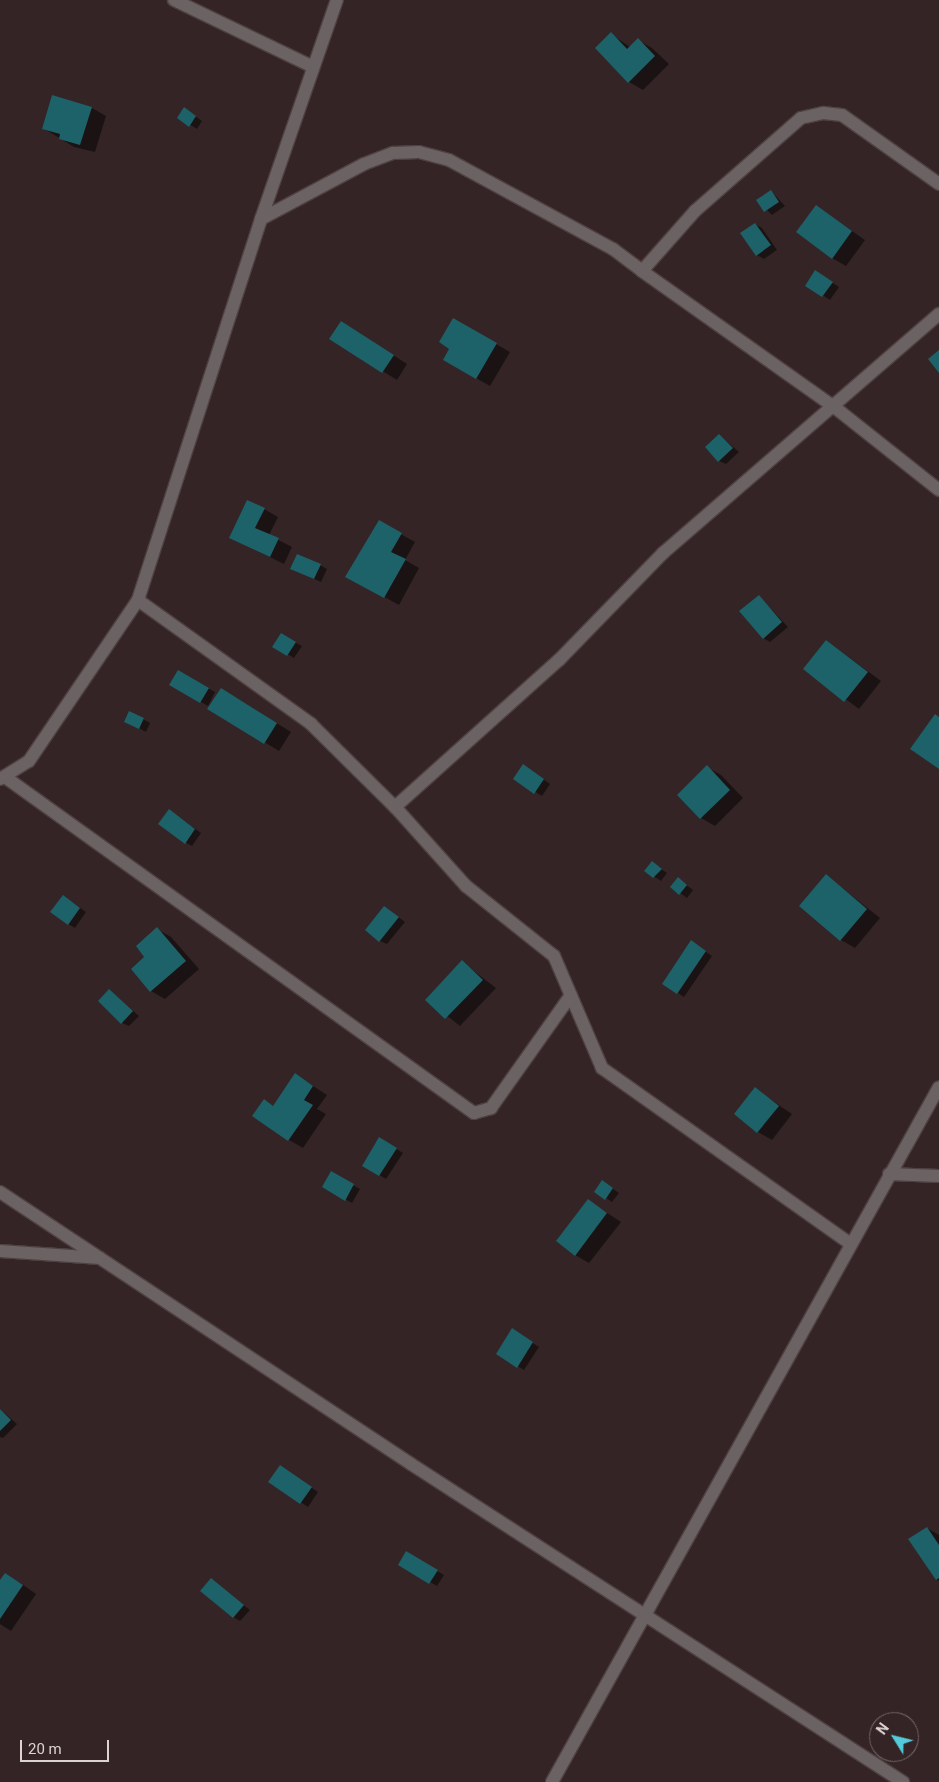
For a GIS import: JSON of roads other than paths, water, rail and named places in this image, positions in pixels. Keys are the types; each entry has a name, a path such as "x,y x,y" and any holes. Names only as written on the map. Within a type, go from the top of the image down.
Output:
{"street":[{"path":"174,0 313,67"},
{"path":"337,0 261,219 138,600 29,761 2,778 474,1113 491,1108 571,995"},
{"path":"642,270 695,211 801,118 823,113 842,115 939,184"},
{"path":"261,219 364,164 393,153 419,152 450,160 613,249 833,406 939,490"},
{"path":"395,807 559,660 663,553 939,314"},
{"path":"138,600 311,724 395,807 466,886 554,956 602,1068 851,1244"},
{"path":"552,1782 643,1614 939,1086"},
{"path":"889,1174 939,1176"},
{"path":"0,1192 103,1258 411,1464 903,1782"},
{"path":"0,1250 103,1258"}]}
